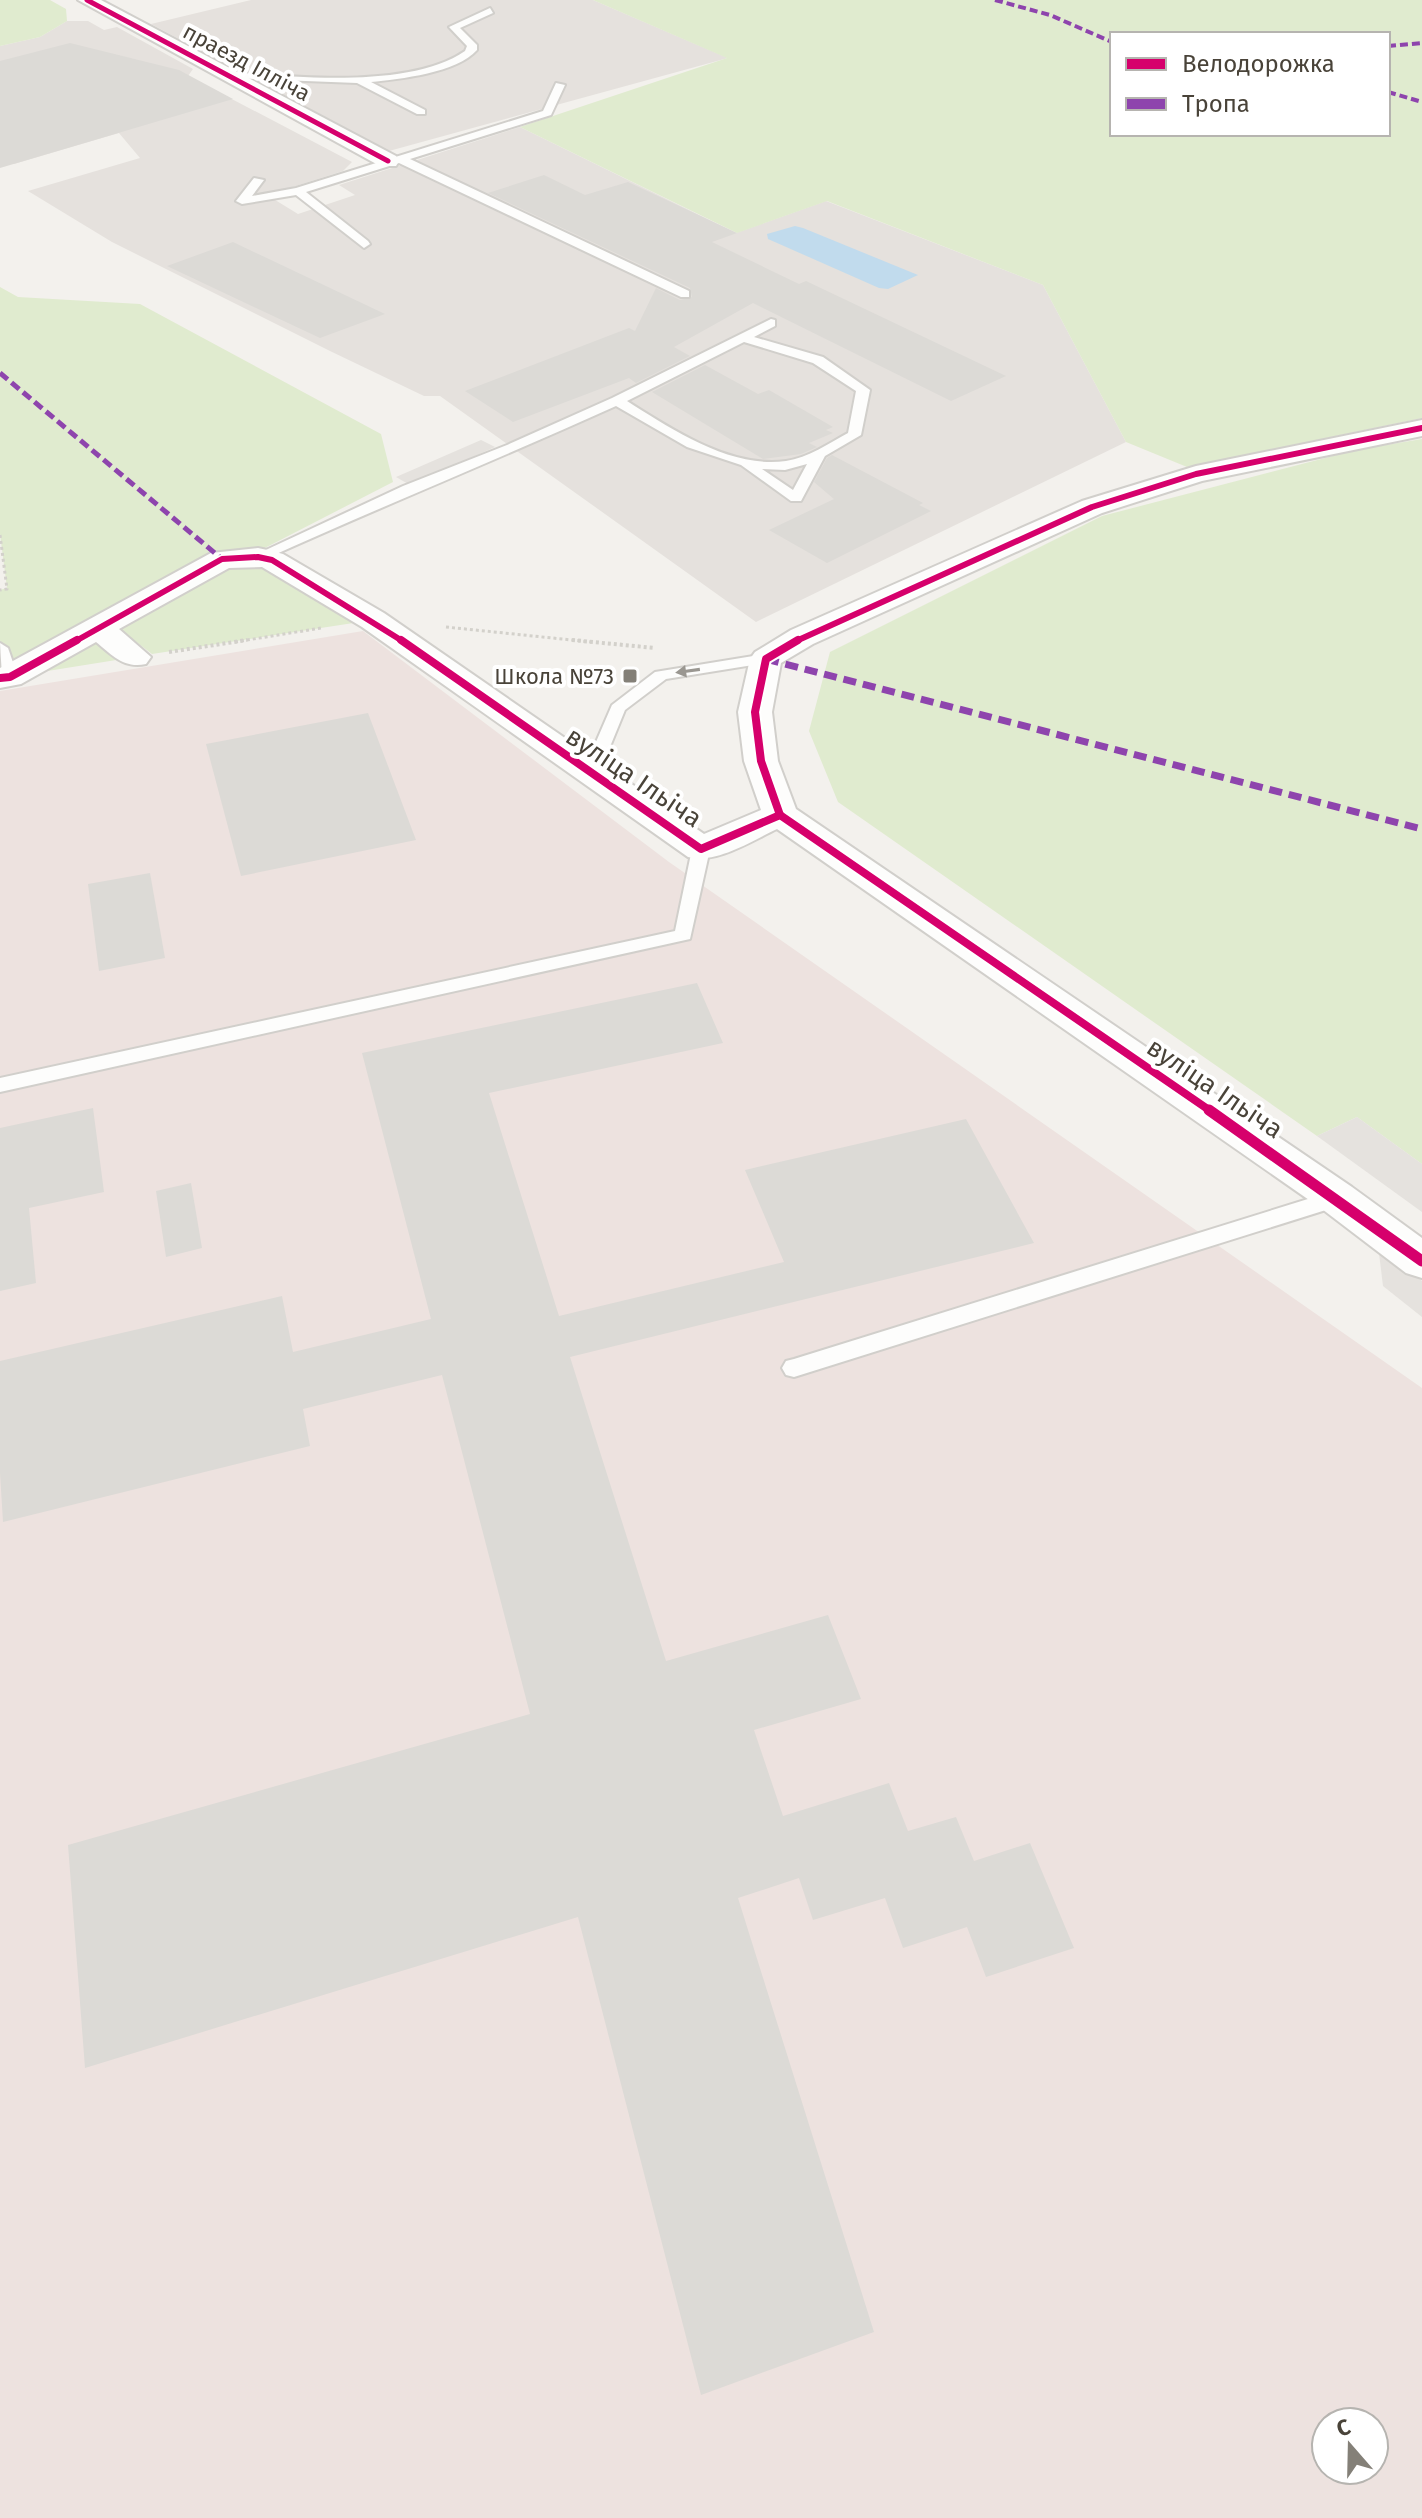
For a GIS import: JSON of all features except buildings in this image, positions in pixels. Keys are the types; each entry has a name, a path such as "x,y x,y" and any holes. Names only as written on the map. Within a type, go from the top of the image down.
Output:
{"street":[{"name":"праезд Ілліча","path":"87,0 393,159"},
{"path":"780,815 761,761 755,712 766,659 802,637 1092,507 1196,474 1422,428"},
{"name":"вуліца Ільіча","path":"3,668 98,628 222,559 258,557 272,560 373,620 701,849 780,815 1337,1198 1422,1261"},
{"path":"98,628 135,657"}],"lane":[{"path":"229,75 339,83 420,72 465,57 472,50 472,45 454,27 490,11"},
{"path":"359,80 421,112"},
{"path":"258,180 242,201 298,191 547,113 560,85"},
{"path":"393,159 685,294"},
{"path":"298,191 364,244"},
{"path":"258,557 408,489 512,448 617,401 771,323"},
{"path":"617,401 673,437 737,459 776,466 819,454 854,435 863,390 818,360 741,337"},
{"path":"737,459 796,498 819,454"},
{"path":"592,772 618,708 661,675 766,659"},
{"path":"0,1085 683,935 701,849"},
{"path":"794,1368 1337,1198"}],"path":[{"path":"0,535 7,589 0,590"}],"shaded area":[{"path":"251,0 593,0 728,58 389,151 151,24"},
{"path":"67,21 88,21 104,30 117,27 193,69 188,76 352,162 343,171 267,195 298,214 355,195 339,185 520,127 736,233 826,201 1043,285 1126,442 756,622 440,396 424,396 330,351 112,242 28,191 140,158 119,133 14,164 0,157 0,46 40,37"},
{"path":"481,440 495,447 410,485 396,477"},
{"path":"363,631 669,862 1422,1388 1422,2518 0,2518 0,691"},
{"path":"1357,1117 1422,1164 1422,1212 1317,1136"},
{"path":"1378,1245 1422,1281 1422,1317 1383,1286"}],"green space":[{"path":"0,0 50,0 66,9 67,21 40,37 0,46"},
{"path":"593,0 1422,0 1422,418 1187,467 1126,442 1043,285 827,201 737,233 520,127 727,58"},
{"path":"0,287 18,297 140,304 381,434 393,482 257,552 7,668 0,648 0,590 7,588 0,534"},
{"path":"1422,439 1422,1164 1357,1117 1317,1136 838,802 809,731 830,652 1102,516 1356,450"},
{"path":"258,557 373,620 152,654 110,622 222,559"},
{"path":"92,637 135,657 10,677"}],"water":[{"path":"795,226 918,275 888,289 879,288 768,239 767,234"}],"marked path":[{"path":"995,0 1050,15 1110,41"},
{"path":"1390,46 1422,43"},
{"path":"1390,93 1422,102"},
{"path":"0,373 222,559"},
{"path":"766,659 1422,829"}],"cycle path":[{"path":"87,0 388,161"},
{"path":"780,815 761,761 755,712 766,659 802,637 1092,507 1196,474 1422,428"},
{"path":"0,678 10,677 222,559 258,557 272,560 373,620 701,849 780,815 1337,1198 1422,1261"}],"place":[{"name":"Школа №73","path":"630,676"}]}
